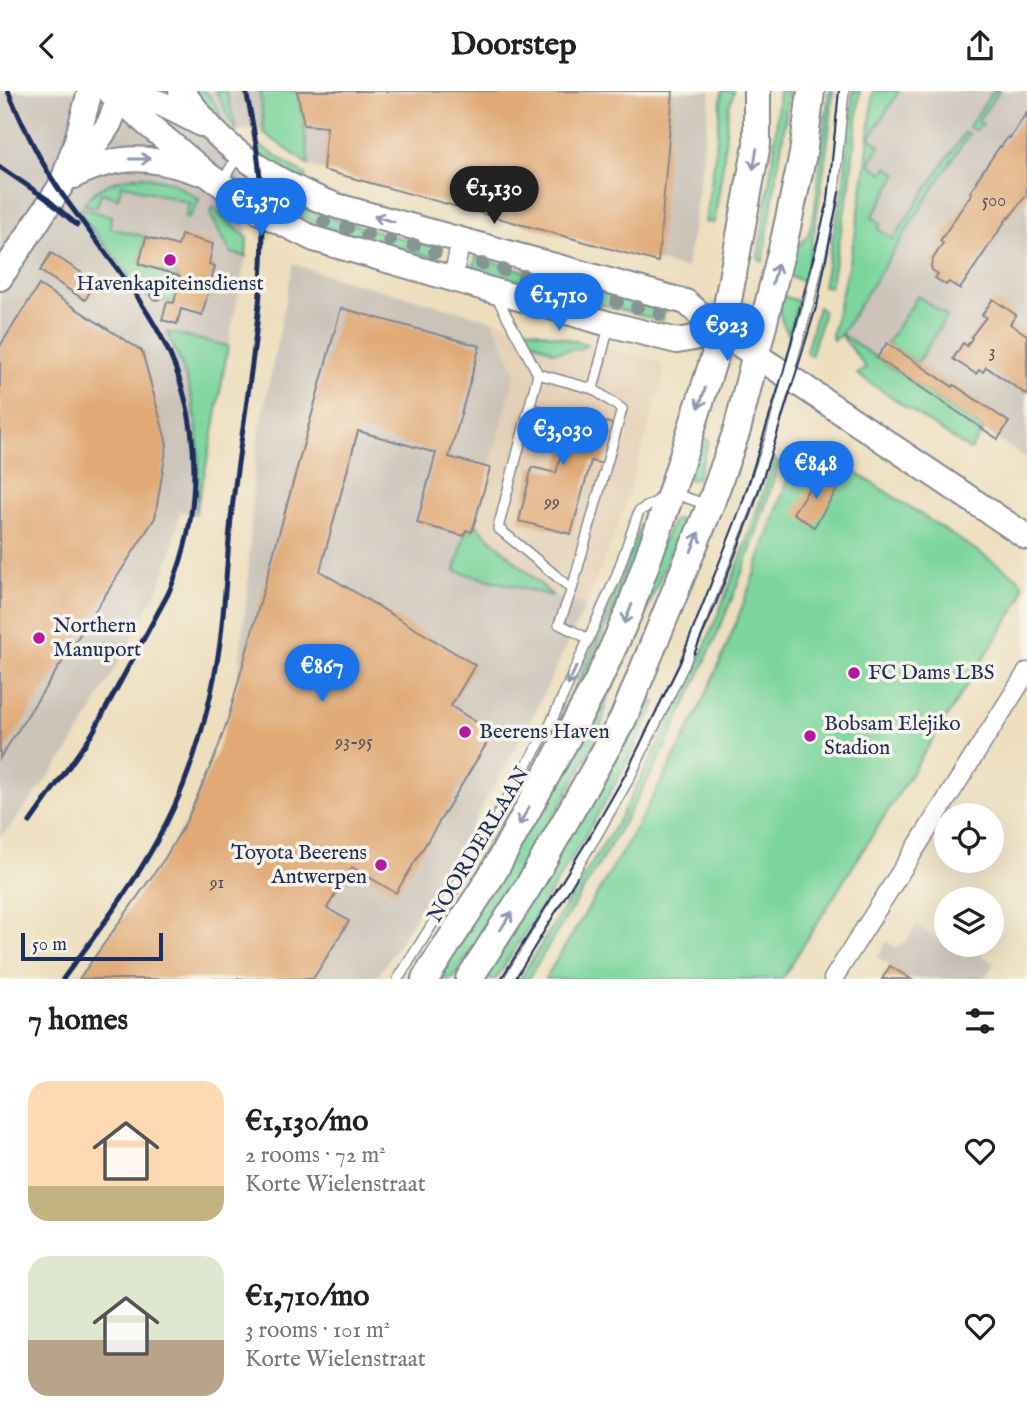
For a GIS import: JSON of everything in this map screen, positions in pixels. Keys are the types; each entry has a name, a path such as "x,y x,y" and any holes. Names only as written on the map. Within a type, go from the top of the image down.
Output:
{"main road":[{"name":"NOORDERLAAN","path":"425,979 492,873 597,683 629,612 671,493 722,333 757,144 757,91"},
{"path":"469,979 528,887 624,719 710,506 737,430 784,241 803,154 811,91"}],"street":[{"path":"181,91 214,131 239,154 308,195 686,302 722,333 1027,537"},
{"path":"69,179 86,102 118,92 139,94 170,105 214,131"},
{"path":"118,92 145,122 214,179 262,213 314,239 677,341 722,333"},
{"path":"0,278 109,124 116,107 118,92"},
{"path":"69,179 94,166 114,161 150,159 168,162 214,179"},
{"path":"453,279 461,240"},
{"path":"833,979 1027,672"}],"lane":[{"path":"509,979 619,797 684,665 753,491 810,299 833,201 844,91"},
{"path":"214,179 239,154"},
{"path":"493,291 538,374 498,528 572,589"},
{"path":"593,389 609,324"},
{"path":"538,374 593,389 622,409 572,589 559,624 589,639"},
{"path":"671,493 710,506"},
{"name":"NOORDERLAAN","path":"398,979 463,875 550,725 616,577 639,511 671,493"}],"shaded area":[{"path":"0,91 711,91 686,269 323,170 309,165 256,128 237,131 247,238 246,257 195,515 180,511 174,542 156,593 92,711 69,750 0,837"},
{"path":"873,91 1027,91 1027,459 841,335 833,340 855,236 866,166"},
{"path":"293,264 493,320 516,372 472,532 466,531 456,570 586,605 533,716 463,841 376,979 79,979 165,858 186,822 228,719 236,688 247,595 253,483 260,427"},
{"path":"493,320 658,361 663,366 663,380 622,515 586,605 455,571 516,372"},
{"path":"916,926 934,937 934,957 984,957 994,963 984,979 882,979 890,966 877,957 886,942 895,947 906,942"}],"green space":[{"path":"191,91 205,91 218,109 221,123"},
{"path":"215,91 226,91 237,131 230,121"},
{"path":"260,91 297,91 309,165 264,133"},
{"path":"722,91 734,91 728,110 714,223 705,222"},
{"path":"779,91 788,91 763,262 758,258 774,151"},
{"path":"829,91 833,91 828,139 805,281 783,275 792,254 808,235 814,214"},
{"path":"853,91 860,91 850,183 830,287 823,286 844,183"},
{"path":"873,91 899,91 870,138 880,145 869,164 883,173 887,167 898,174 872,217 881,223 878,229 893,239 965,132 969,134 841,334 984,430 970,450 857,374 866,368 841,335 833,340 855,236 866,166"},
{"path":"993,91 999,91 978,121 983,125 974,130 969,127"},
{"path":"259,145 306,175 303,181 260,155"},
{"path":"142,176 171,182 199,199 189,218 185,217 189,203 122,184 118,198 101,193 97,207 83,204 95,192 110,184"},
{"path":"272,193 326,217 439,248 436,258 342,233 271,202"},
{"path":"80,208 111,216 110,228 146,237 139,264 180,276 174,303 145,296 78,211"},
{"path":"213,208 247,238 246,257 231,253 210,214"},
{"path":"476,257 665,310 662,321 473,269"},
{"path":"780,295 798,301 789,335 781,316"},
{"path":"918,296 947,316 917,363 887,343"},
{"path":"818,307 823,311 823,315 811,356 806,352"},
{"path":"521,327 587,344 580,349 554,352 525,337"},
{"path":"167,332 228,346 212,439 195,515 199,466 196,421 186,377"},
{"path":"698,437 709,440 697,478 690,480 688,477"},
{"name":"Bobsam Elejiko Stadion","path":"815,450 826,453 1017,577 1023,585 1021,599 782,979 545,979 625,847 681,746 736,623 790,472 800,458"},
{"path":"774,460 779,462 742,573 688,700 615,836 528,979 520,979 620,818 658,746 698,663 721,607 746,544"},
{"path":"647,513 650,518 628,574 568,713 514,812 471,883 465,886 465,881 566,707"},
{"path":"674,519 681,520 680,529 633,644 607,699 600,733 549,826 453,979 434,979"},
{"path":"475,524 553,596 455,571 466,530 472,532"},
{"path":"652,701 656,703 639,739 560,878 496,979 479,979 622,739 638,725"}],"building":[{"path":"297,91 673,91 658,262 323,170 327,127 304,125"},
{"path":"1027,112 1027,194 1008,217 960,289 949,282 946,285 935,278 938,274 931,266 943,243 940,241 972,193 970,192 976,181"},
{"path":"181,235 213,244 209,264 215,266 202,315 181,309 177,324 162,320 167,302 174,303 180,276 139,264 146,237 178,246"},
{"path":"51,253 96,282 85,300 40,271"},
{"name":"Northern Manuport","path":"39,285 142,351 167,444 155,518 0,758 0,346"},
{"path":"993,299 1016,315 1010,324 1027,335 1027,395 986,367 983,372 979,370 976,374 953,359 963,343 967,346 986,317 982,315"},
{"path":"341,308 480,346 449,457 490,468 472,532 466,530 464,536 417,523 436,453 358,431 320,571 475,665 451,706 493,733 396,893 352,867 327,908 349,921 313,979 79,979 165,858 186,822 217,751"},
{"path":"887,343 1009,422 998,439 877,358"},
{"path":"533,404 613,424 603,464 591,461 571,534 519,521 532,467 556,473 564,444 525,435"},
{"path":"818,475 838,488 814,527 793,513"},
{"path":"890,966 911,979 882,979"}],"tram line":[{"path":"501,979 626,773 680,663 741,507 783,373 828,201 839,91"},
{"path":"694,654 752,512 775,441 818,301 839,192"},
{"path":"515,979 577,877"}],"railway":[{"path":"8,91 32,144 54,182 127,282 162,338 176,368 185,400 194,466 188,531 168,594 92,734 30,822"},
{"path":"63,979 97,933 159,838 183,786 206,716 214,680 222,625 233,501 256,335 262,256 261,185 246,91"},
{"path":"0,167 47,199 77,225"}],"place":[{"name":"Havenkapiteinsdienst","path":"170,260"},
{"name":"Northern Manuport","path":"39,638"},
{"name":"FC Dams LBS","path":"854,673"},
{"name":"Beerens Haven","path":"465,732"},
{"name":"Bobsam Elejiko Stadion","path":"810,736"},
{"name":"Toyota Beerens Antwerpen","path":"381,865"}]}
